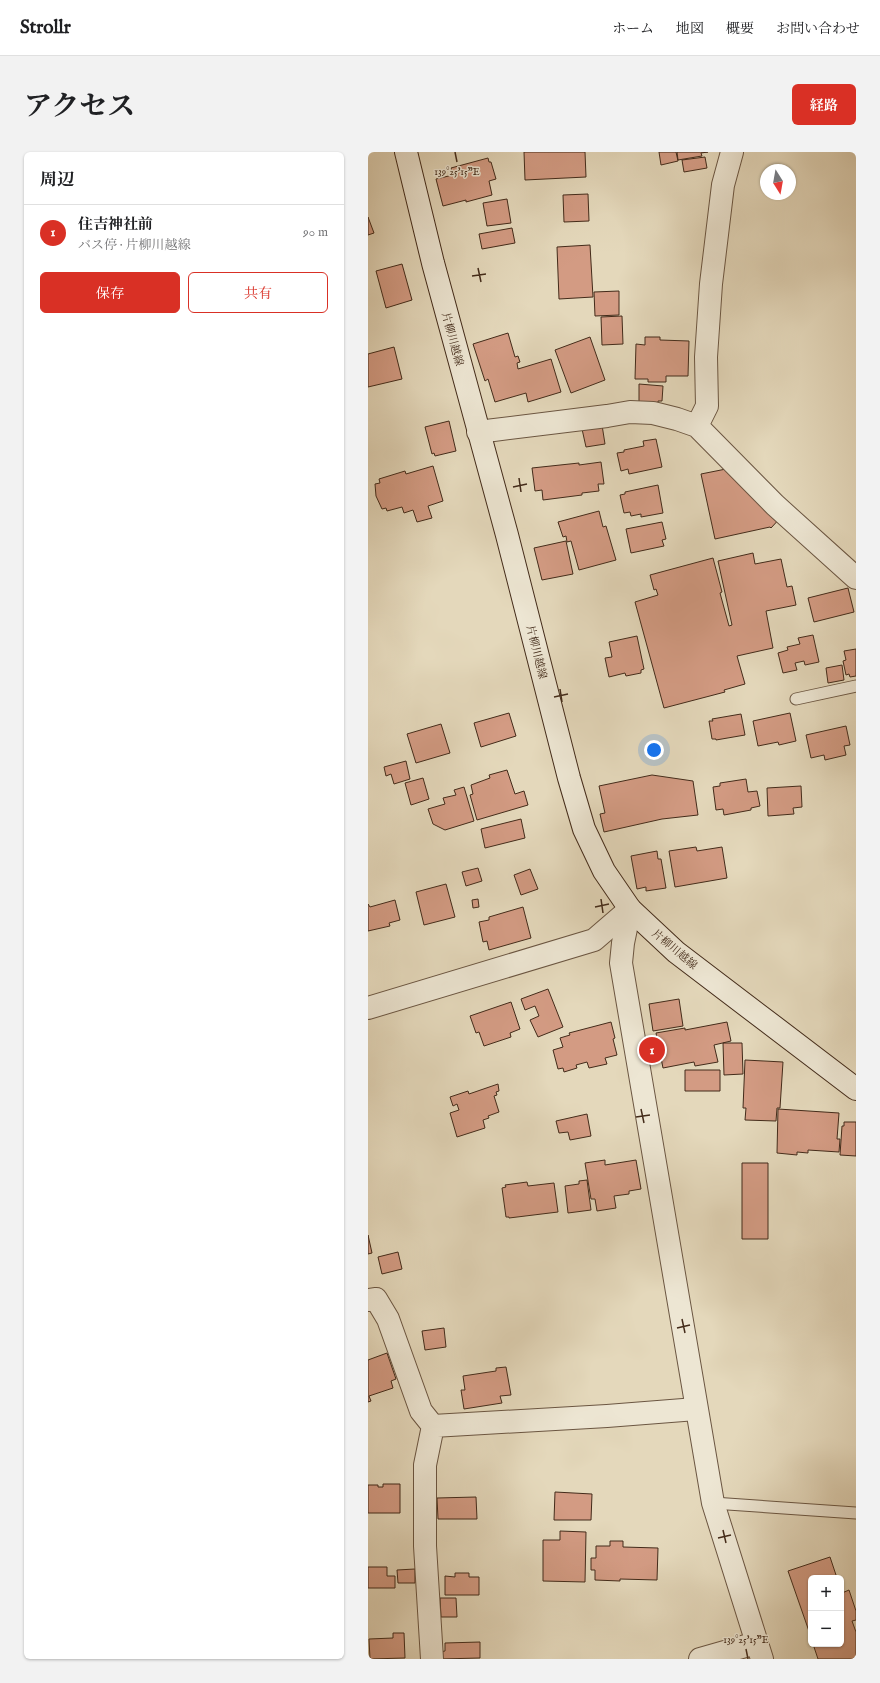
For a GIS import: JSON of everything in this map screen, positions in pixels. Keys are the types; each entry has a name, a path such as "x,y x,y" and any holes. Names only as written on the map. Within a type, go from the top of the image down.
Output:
{"street":[{"name":"片柳川越線","path":"406,152 435,271 508,542 569,778 584,829 604,871 630,909 676,952 856,1088"},
{"path":"697,426 707,406 706,357 711,284 723,185 732,152"},
{"path":"478,432 630,412 653,413 697,426 775,505 856,578"},
{"path":"368,1008 594,940 630,909"},
{"path":"630,909 623,943 621,963 696,1409 713,1503 759,1651 700,1659"},
{"path":"368,1300 376,1299 388,1319 420,1411 433,1426"},
{"path":"433,1426 607,1416 696,1409"},
{"path":"432,1659 425,1546 425,1465 433,1426"}],"lane":[{"path":"796,699 856,686"},
{"path":"713,1503 856,1512"}],"building":[{"path":"524,152 585,152 586,177 525,180"},
{"path":"659,152 676,152 678,161 661,165"},
{"path":"677,152 708,152 701,153 702,156 678,160"},
{"path":"705,157 707,168 684,172 682,160"},
{"path":"488,158 489,162 491,162 496,179 489,181 492,195 443,206 436,179 453,175 451,168"},
{"path":"588,194 589,221 564,222 563,195"},
{"path":"507,199 511,223 487,226 483,203"},
{"path":"368,217 374,233 368,235"},
{"path":"512,228 515,243 482,249 479,234"},
{"path":"590,245 593,297 559,299 557,247"},
{"path":"402,264 412,300 386,308 376,271"},
{"path":"619,291 619,315 595,316 594,292"},
{"path":"622,316 623,344 602,345 601,317"},
{"path":"508,333 515,357 518,356 520,362 517,363 518,369 551,359 561,392 528,402 526,393 495,402 488,379 485,381 473,344"},
{"path":"590,337 605,380 571,393 555,350"},
{"path":"645,337 660,337 660,340 689,341 688,376 666,376 666,382 648,382 648,379 635,379 636,344 645,345"},
{"path":"394,347 402,379 368,387 368,354"},
{"path":"639,384 663,386 662,401 658,401 658,403 639,402"},
{"path":"449,421 456,451 435,456 434,453 432,454 425,427"},
{"path":"602,425 605,444 586,447 582,429"},
{"path":"656,439 662,467 629,474 628,469 621,471 617,453 644,446 643,441"},
{"path":"601,462 604,484 598,484 599,491 582,493 582,495 543,500 542,490 535,491 532,468"},
{"path":"433,466 443,501 428,506 432,518 417,522 413,510 404,513 402,507 387,511 386,508 382,509 376,496 375,484 380,483 379,479 405,471 406,474"},
{"path":"731,468 782,516 771,528 715,539 701,474"},
{"path":"658,485 663,513 641,517 641,514 631,516 630,512 624,513 620,495 625,494 625,492"},
{"path":"599,511 603,527 606,526 616,560 579,570 571,541 567,542 566,536 563,537 558,522"},
{"path":"662,522 666,539 662,540 664,546 631,553 626,529"},
{"path":"566,541 573,574 542,580 534,548"},
{"path":"753,553 755,564 781,559 787,587 792,586 796,605 766,611 773,648 737,656 745,684 724,690 725,692 664,708 635,602 658,595 656,589 654,590 650,575 713,558 722,592 720,593 729,626 732,625 718,561"},
{"path":"848,588 854,612 814,622 808,598"},
{"path":"813,635 819,662 805,665 804,661 795,663 797,670 783,673 778,653 788,650 787,647 800,644 798,638"},
{"path":"637,636 644,669 641,670 641,673 626,676 625,673 609,677 605,658 612,657 609,642"},
{"path":"856,649 856,676 850,677 849,674 846,675 843,661 846,660 844,651"},
{"path":"842,665 844,680 828,683 826,668"},
{"path":"509,713 516,736 481,747 474,723"},
{"path":"790,713 796,741 779,745 778,742 758,746 753,721"},
{"path":"741,714 745,735 716,740 712,739 709,721 713,721 712,719"},
{"path":"441,724 450,753 416,763 407,734"},
{"path":"846,726 850,745 844,746 846,755 825,760 824,755 811,758 806,735"},
{"path":"406,761 410,779 394,784 391,774 386,776 384,767"},
{"path":"507,770 515,794 524,791 528,805 477,820 470,795 473,794 471,785 490,778 489,775"},
{"path":"652,775 693,781 698,815 662,819 604,832 600,814 605,813 599,786"},
{"path":"423,778 429,799 411,805 405,783"},
{"path":"746,779 748,792 757,791 760,806 751,808 751,810 724,815 723,809 716,810 713,787 720,786 720,783"},
{"path":"801,786 802,807 793,808 794,814 768,816 767,788"},
{"path":"464,787 474,821 445,830 433,824 428,809 445,804 443,798 456,795 454,790"},
{"path":"521,819 525,838 485,848 481,829"},
{"path":"696,847 697,851 722,847 727,878 675,887 669,851"},
{"path":"657,851 658,859 661,859 666,888 646,891 646,887 637,889 631,856"},
{"path":"478,868 482,881 466,886 462,872"},
{"path":"530,869 538,889 521,895 514,875"},
{"path":"446,884 455,917 424,925 416,892"},
{"path":"478,899 479,907 473,908 472,900"},
{"path":"395,900 400,920 389,923 390,926 368,931 368,904 370,907"},
{"path":"523,907 531,938 489,950 487,941 483,942 479,922 489,920 489,917"},
{"path":"548,989 563,1027 538,1037 530,1020 539,1016 535,1006 525,1010 521,999"},
{"path":"679,999 683,1026 653,1031 649,1004"},
{"path":"511,1002 520,1029 510,1033 511,1037 484,1046 479,1032 476,1033 470,1016"},
{"path":"611,1022 617,1055 605,1058 607,1064 589,1068 587,1062 576,1065 577,1068 564,1072 563,1068 558,1069 553,1050 563,1047 560,1038 570,1035 569,1033"},
{"path":"727,1022 731,1041 714,1045 718,1062 695,1066 694,1062 663,1068 656,1033 685,1028 685,1030"},
{"path":"723,1043 742,1043 743,1074 724,1075"},
{"path":"745,1060 783,1062 780,1108 777,1108 776,1121 745,1120 746,1108 743,1108"},
{"path":"685,1070 720,1070 720,1091 685,1091"},
{"path":"498,1084 499,1091 496,1092 497,1095 494,1096 499,1112 488,1116 489,1118 483,1120 485,1128 457,1137 450,1113 459,1110 457,1104 453,1106 450,1097 468,1091 469,1094"},
{"path":"778,1109 839,1113 837,1139 840,1139 839,1152 808,1150 808,1153 797,1152 797,1155 777,1153"},
{"path":"587,1114 591,1136 570,1140 568,1132 559,1133 556,1121"},
{"path":"844,1122 856,1122 856,1156 840,1155 842,1126 844,1126"},
{"path":"605,1160 605,1165 636,1160 641,1189 629,1191 629,1194 614,1196 616,1208 597,1211 595,1199 591,1199 585,1163"},
{"path":"742,1163 768,1163 768,1239 742,1239"},
{"path":"587,1180 591,1210 568,1213 565,1186 579,1184 579,1181"},
{"path":"527,1182 528,1186 554,1183 558,1212 509,1218 506,1217 502,1188 506,1187 505,1185"},
{"path":"368,1235 372,1253 368,1254"},
{"path":"398,1252 402,1269 382,1274 378,1257"},
{"path":"444,1328 446,1347 425,1350 422,1331"},
{"path":"387,1353 396,1379 391,1381 393,1388 369,1396 371,1401 368,1402 368,1360"},
{"path":"506,1367 511,1395 500,1396 502,1403 464,1409 461,1390 465,1390 463,1376 496,1371 496,1368"},
{"path":"383,1484 400,1484 400,1513 368,1513 368,1485 378,1485 378,1487 383,1487"},
{"path":"555,1492 592,1494 591,1520 554,1520"},
{"path":"476,1497 477,1519 438,1519 437,1498"},
{"path":"560,1531 586,1532 585,1582 543,1581 543,1540 560,1540"},
{"path":"610,1541 623,1541 623,1547 658,1548 657,1580 595,1580 595,1570 591,1570 591,1558 596,1558 596,1546 610,1546"},
{"path":"830,1557 836,1575 808,1575 808,1628 788,1571"},
{"path":"368,1567 387,1567 387,1576 395,1576 395,1588 368,1588"},
{"path":"415,1569 415,1583 398,1583 397,1570"},
{"path":"455,1573 469,1573 469,1577 479,1577 479,1595 445,1595 445,1576 455,1577"},
{"path":"849,1590 856,1611 856,1620 852,1621 856,1632 856,1659 818,1659 814,1647 844,1647 844,1592"},
{"path":"440,1598 456,1598 457,1617 441,1617"},
{"path":"393,1633 404,1633 405,1658 370,1659 369,1639 393,1638"},
{"path":"480,1642 480,1658 440,1659 440,1652 445,1651 445,1643"}],"place":[{"name":"住吉神社前","path":"652,1050"}]}
